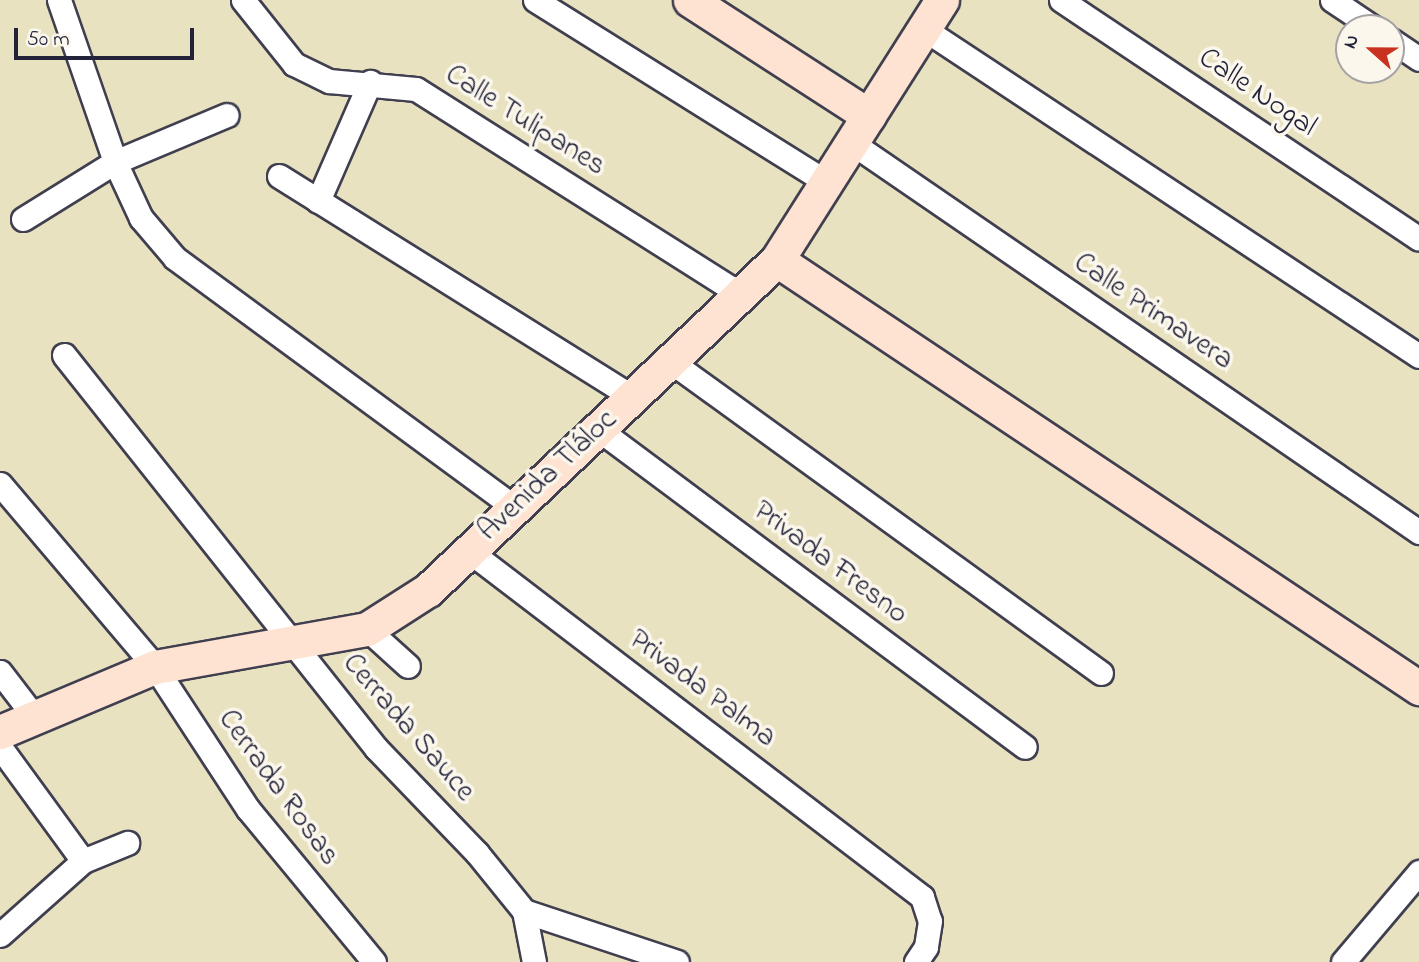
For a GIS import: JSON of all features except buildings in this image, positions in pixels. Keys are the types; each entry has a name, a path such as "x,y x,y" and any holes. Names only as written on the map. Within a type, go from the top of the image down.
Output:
{"main road":[{"path":"690,0 860,130"},
{"name":"Avenida Tláloc","path":"0,732 155,667 367,629 428,590 777,260 942,0"},
{"path":"777,260 1419,688"}],"street":[{"path":"59,0 115,162 141,218 175,258 515,508"},
{"name":"Calle Tulipanes","path":"243,0 294,64 329,81 370,82 416,89 740,295"},
{"path":"535,0 828,183"},
{"name":"Calle Nogal","path":"1060,0 1419,239"},
{"path":"1332,0 1353,14"},
{"path":"924,29 1419,356"},
{"path":"318,201 370,82"},
{"path":"23,219 115,162 227,115"},
{"name":"Calle Primavera","path":"860,130 1419,532"},
{"path":"279,176 632,397"},
{"name":"Cerrada Sauce","path":"64,355 376,748 477,853 524,911"},
{"path":"670,360 1101,673"},
{"name":"Privada Fresno","path":"598,429 1025,747"},
{"name":"Cerrada Rosas","path":"0,484 155,667 248,809 374,962"},
{"name":"Privada Palma","path":"469,551 922,897 930,920 926,947 916,962"},
{"path":"367,629 408,666"},
{"path":"0,672 36,719"},
{"path":"0,747 83,861"},
{"path":"0,935 83,861 127,843"},
{"path":"1343,962 1419,872"},
{"path":"534,962 524,911 677,962"}]}
